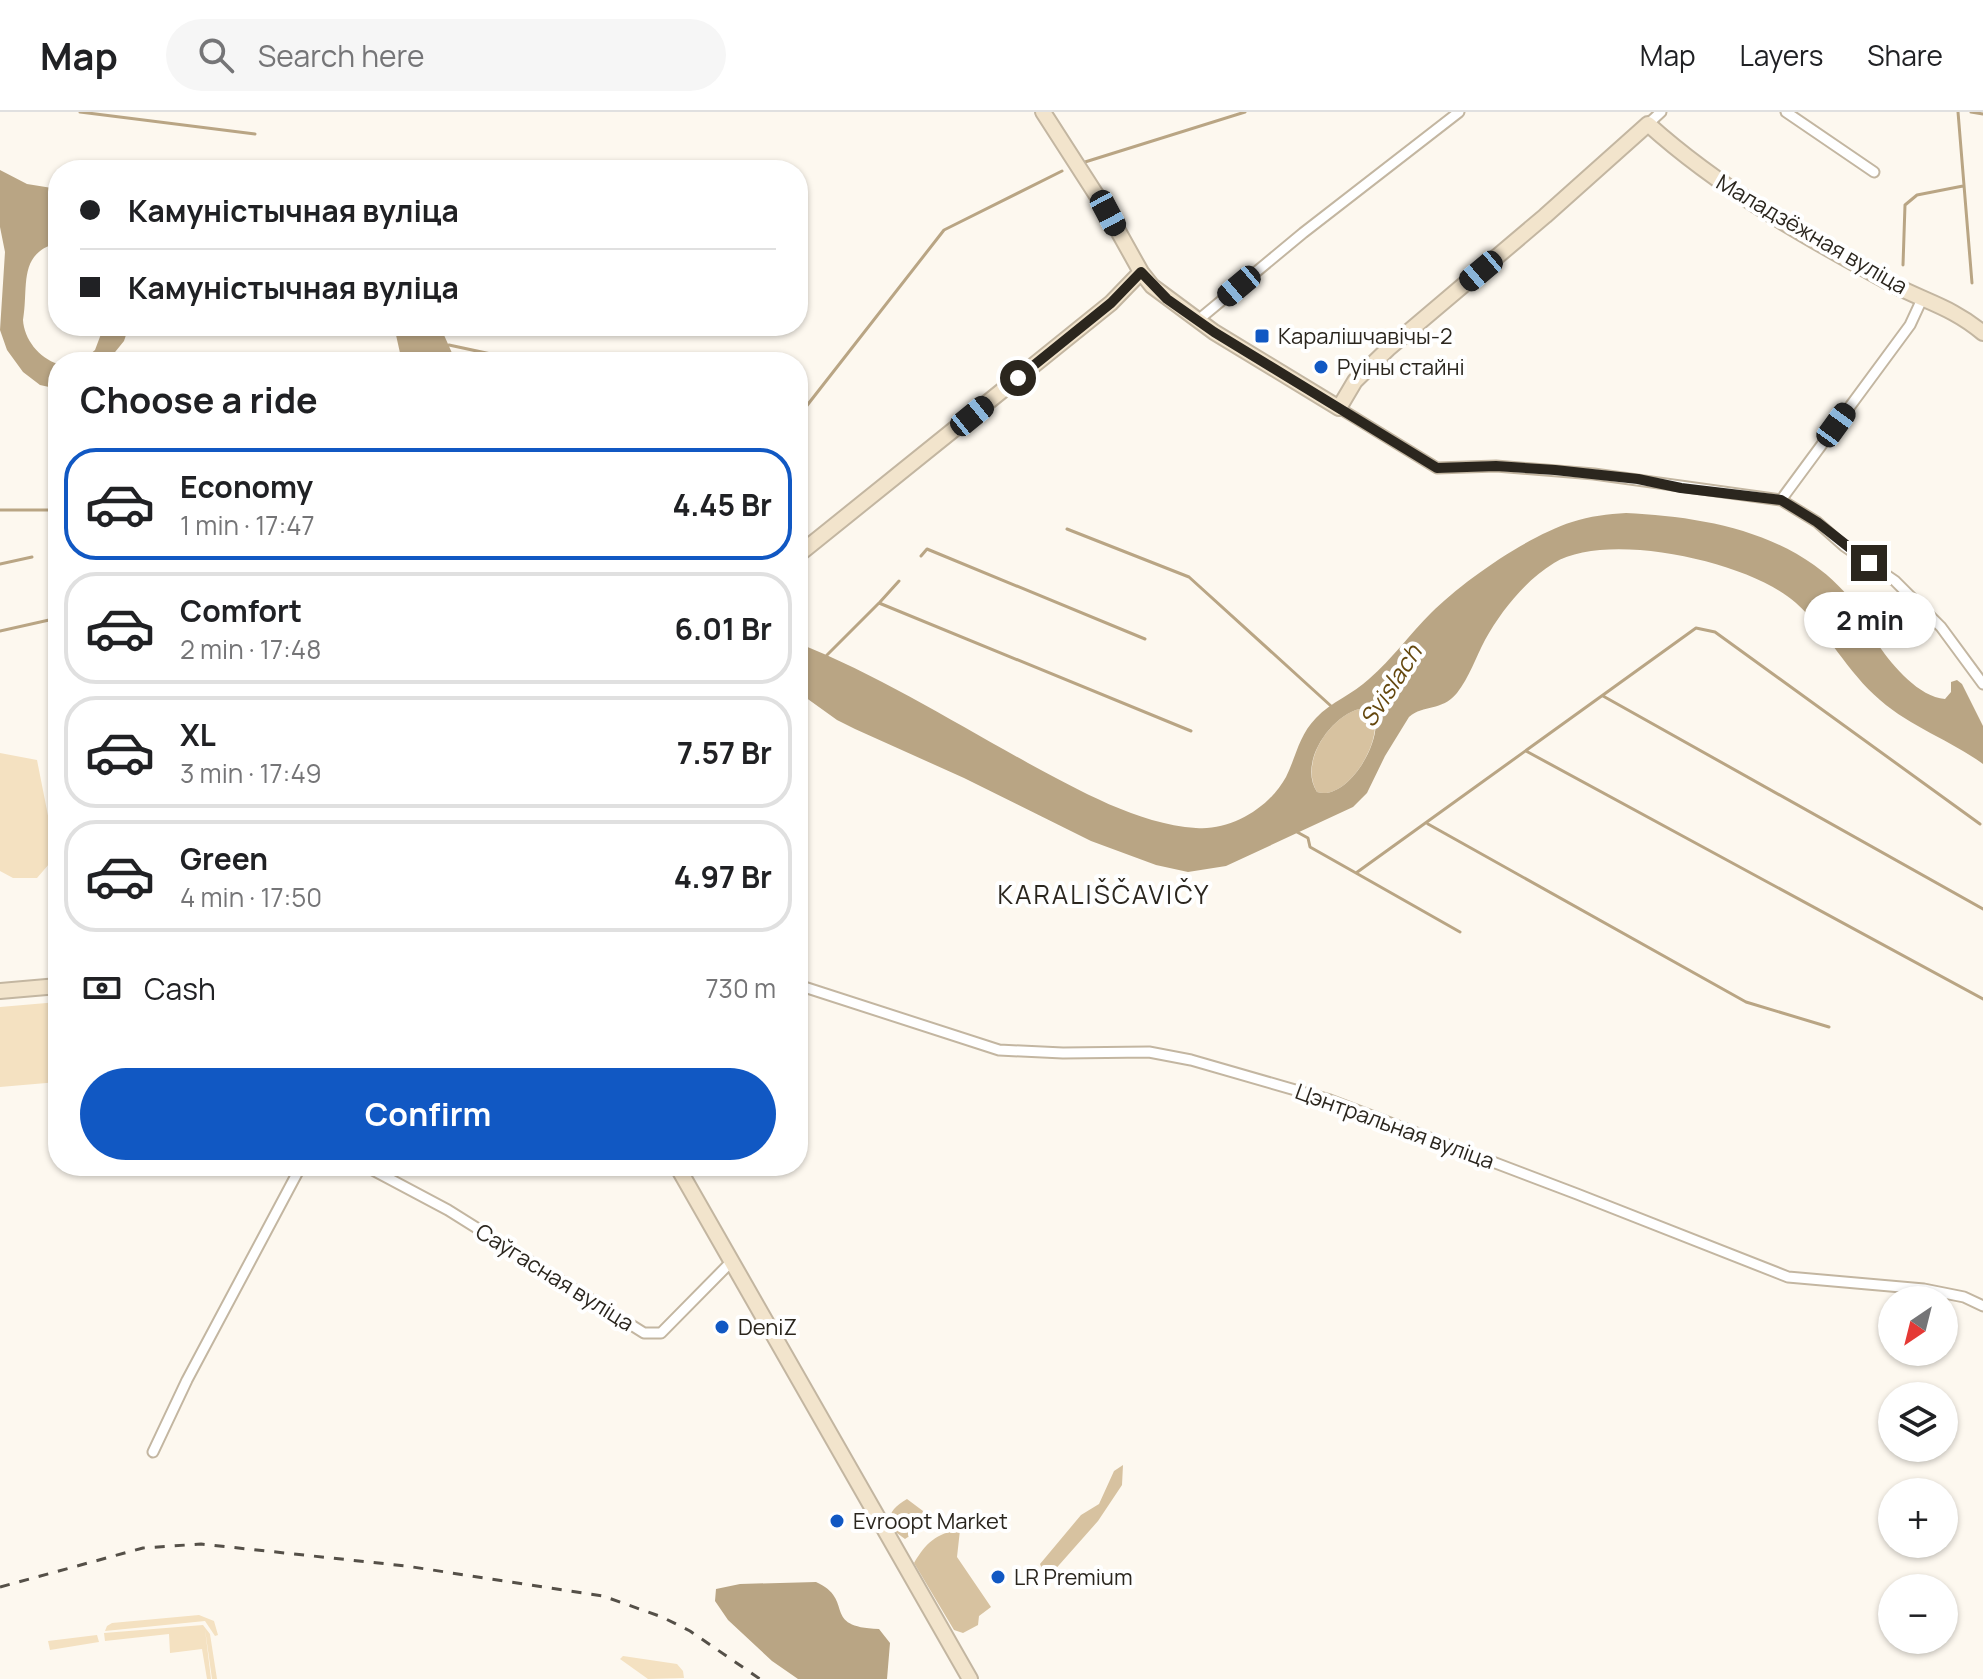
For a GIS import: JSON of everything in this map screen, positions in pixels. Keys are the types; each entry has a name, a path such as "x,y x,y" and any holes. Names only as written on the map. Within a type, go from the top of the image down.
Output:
{"street":[{"path":"1043,112 1152,286 1197,321 1267,366 1437,468 1496,466 1555,470 1781,500 1808,516 1895,581 1941,627 1983,684"},
{"path":"1197,321 1315,223 1459,112"},
{"path":"1339,408 1355,381 1388,349 1545,216 1661,112"},
{"path":"1786,112 1874,172"},
{"name":"Маладзёжная вуліца","path":"1648,124 1739,195 1896,286 1947,307 1983,333"},
{"path":"808,547 1111,303 1141,272"},
{"path":"1781,500 1910,325 1923,297"},
{"path":"0,991 48,987"},
{"name":"Цэнтральная вуліца","path":"808,988 999,1050 1149,1052 1191,1060 1341,1104 1788,1277 1924,1289 1954,1295 1983,1306"},
{"path":"153,1452 187,1380 296,1176"},
{"name":"Саўгасная вуліца","path":"381,1176 448,1210 644,1333 661,1333 732,1261"},
{"path":"683,1176 970,1679"}],"shaded area":[{"path":"1359,709 1373,715 1375,726 1368,753 1351,779 1340,788 1328,793 1317,792 1312,780 1312,768 1320,742 1338,721"},
{"path":"0,753 37,760 48,816 48,865 37,878 13,878 0,871"},
{"path":"48,1003 48,1083 0,1087 0,1007"},
{"path":"1123,1465 1122,1485 1098,1521 1052,1573 1044,1573 1040,1564 1081,1515 1099,1504 1114,1471"},
{"path":"907,1499 927,1514 923,1527 905,1539 890,1528 890,1518 893,1510"},
{"path":"960,1530 957,1557 991,1607 979,1616 978,1625 963,1633 954,1630 914,1563 932,1540"},
{"path":"199,1615 214,1621 218,1635 215,1636 205,1621 105,1631 112,1623"},
{"path":"203,1625 210,1634 217,1679 212,1679 205,1629 211,1679 207,1679 202,1649 170,1653 169,1634 105,1641 104,1633"},
{"path":"97,1635 99,1642 50,1650 48,1641"},
{"path":"623,1656 677,1664 684,1678 648,1679 620,1659"}],"water":[{"path":"0,170 27,184 48,187 48,247 30,263 23,320 26,334 34,347 48,359 48,387 40,385 23,372 7,350 0,330 5,252 0,227"},
{"path":"100,336 126,336 115,352 93,352"},
{"path":"396,336 444,336 452,352 400,352"},
{"name":"Svislach","path":"1626,513 1675,517 1724,526 1771,541 1814,565 1848,597 1885,654 1916,687 1945,699 1951,692 1951,682 1957,680 1962,684 1983,726 1983,764 1880,700 1857,677 1807,614 1775,588 1714,564 1642,550 1578,554 1544,570 1524,587 1499,618 1457,693 1439,706 1421,710 1409,717 1367,793 1353,807 1226,866 1188,872 1156,865 1091,841 837,720 808,699 808,647 886,684 1109,804 1174,825 1196,828 1222,826 1248,815 1270,798 1286,777 1302,739 1316,718 1369,679 1431,613 1461,587 1497,560 1536,537 1572,522","holes":["1359,709 1374,715 1376,726 1368,753 1351,779 1328,793 1317,792 1311,768 1314,755 1328,731"]},
{"path":"816,1582 828,1589 850,1623 879,1629 890,1643 887,1679 798,1679 772,1661 728,1620 715,1601 716,1589 740,1584"}],"waterway":[{"path":"80,112 255,134"},
{"path":"1085,162 1245,112"},
{"path":"1958,112 1972,283"},
{"path":"1971,112 1983,114"},
{"path":"808,404 944,230 1062,171"},
{"path":"1903,265 1905,205 1917,195 1963,186"},
{"path":"449,345 482,352"},
{"path":"0,510 48,510"},
{"path":"1067,529 1189,577 1331,706"},
{"path":"921,556 927,549 1145,639"},
{"path":"0,564 32,557"},
{"path":"880,602 899,581"},
{"path":"827,655 879,603 1191,731"},
{"path":"0,631 48,620"},
{"path":"1297,832 1308,838 1310,847 1356,873 1696,628 1715,632 1980,824"},
{"path":"1603,696 1983,909"},
{"path":"1526,751 1983,999"},
{"path":"1428,824 1746,1002 1829,1027"},
{"path":"1356,873 1460,932"}],"railway":[{"path":"0,1587 143,1548 201,1544 406,1566 603,1596 662,1617 690,1631 760,1679"}],"place":[{"name":"Каралішчавічы-2","path":"1262,336"},
{"name":"Руіны стайні","path":"1321,367"},
{"name":"DeniZ","path":"722,1327"},
{"name":"Evroopt Market","path":"837,1521"},
{"name":"LR Premium","path":"998,1577"}],"district":[{"name":"KARALIŠČAVIČY","path":"1104,895"}],"route":[{"path":"1018,378 1111,303 1141,272 1152,286 1197,321 1437,468 1496,466 1555,470 1781,500 1817,522 1869,563"}]}
